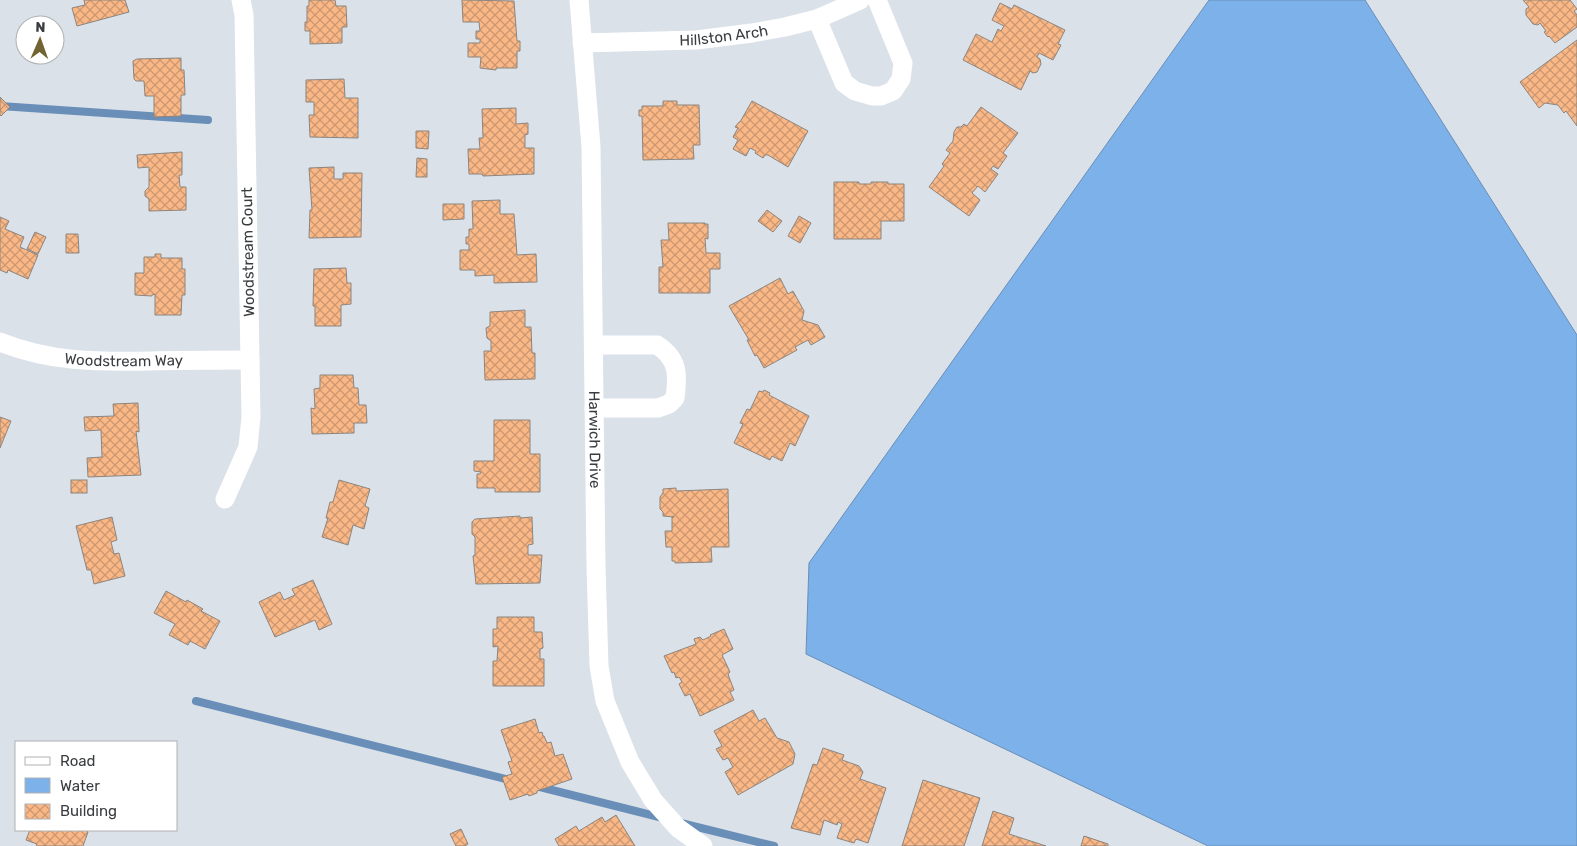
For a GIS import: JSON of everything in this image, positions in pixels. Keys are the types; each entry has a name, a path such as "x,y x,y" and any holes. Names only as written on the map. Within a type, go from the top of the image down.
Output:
{"street":[{"name":"Woodstream Court","path":"225,500 248,447 251,417 244,24 241,0"},
{"name":"Harwich Drive","path":"579,0 591,147 599,666 605,701 630,762 654,800 678,828 703,846"},
{"name":"Hillston Arch","path":"582,43 696,40 752,33 817,19 860,0"},
{"path":"817,19 844,83 855,91 872,96 881,96 893,91 901,79 903,63 877,0"},
{"name":"Woodstream Way","path":"0,342 33,353 68,360 99,362 250,360"},
{"path":"594,345 657,346 665,350 674,361 677,376 675,398 669,404 658,408 594,408"}],"water":[{"path":"1209,0 1365,0 1577,335 1577,846 1208,846 806,654 809,563"}],"building":[{"path":"84,0 125,0 129,12 77,26 72,8 85,5"},
{"path":"309,0 335,0 336,6 346,6 347,27 342,27 342,43 310,44 310,31 305,31"},
{"path":"462,0 514,1 517,41 520,41 520,51 517,51 517,68 496,68 496,70 480,68 481,57 468,57 468,43 480,43 480,39 476,39 476,31 480,31 479,22 463,22"},
{"path":"1523,0 1570,0 1577,9 1574,11 1577,15 1577,27 1555,43 1544,32 1546,31 1540,23 1538,25 1533,24 1526,15 1526,9 1529,7"},
{"path":"1000,3 1012,9 1014,5 1065,30 1058,44 1061,45 1053,60 1039,53 1037,57 1040,59 1041,64 1037,72 1033,73 1030,71 1021,90 963,60 976,34 992,42 998,29 1001,31 1004,26 992,20"},
{"path":"1577,40 1577,126 1566,111 1564,113 1558,105 1545,103 1539,108 1520,82"},
{"path":"181,58 181,70 184,70 185,95 181,95 181,116 154,117 154,96 145,96 144,81 136,81 134,79 133,61 137,59"},
{"path":"344,79 345,98 358,98 358,138 310,137 309,115 314,115 314,102 306,102 306,80"},
{"path":"0,97 10,107 1,116 0,115"},
{"path":"663,101 677,101 677,105 699,105 700,145 693,145 694,159 643,160 642,116 639,116 639,110 642,110 642,106 663,106"},
{"path":"752,101 808,131 788,167 768,155 765,155 763,158 750,148 746,156 733,149 738,140 733,137 738,128 735,127"},
{"path":"981,107 1018,133 1003,153 1007,156 998,169 993,166 991,169 998,174 985,192 978,186 972,193 980,200 969,216 929,187 944,166 942,164 950,153 946,150 953,141 954,132 957,127 961,127 964,124 967,126"},
{"path":"516,108 516,124 528,123 528,134 525,135 525,148 534,148 534,174 483,176 482,174 469,174 468,149 480,149 479,138 483,138 482,109"},
{"path":"416,131 429,131 428,149 416,148"},
{"path":"182,152 182,175 179,175 180,187 186,187 186,210 149,211 149,199 145,196 145,191 149,187 149,167 138,168 137,155"},
{"path":"417,158 427,159 427,177 416,177"},
{"path":"334,167 334,179 343,179 343,173 362,173 361,237 309,238 310,210 312,210 309,168"},
{"path":"834,182 871,184 871,182 888,182 888,184 904,184 904,221 881,221 881,239 834,239"},
{"path":"500,200 500,214 514,214 517,255 536,254 537,282 494,283 494,275 475,276 475,270 460,270 460,250 469,250 469,244 466,244 466,237 469,237 469,229 473,229 472,201"},
{"path":"443,204 464,204 464,219 443,220"},
{"path":"767,210 782,221 773,232 758,221"},
{"path":"799,216 811,223 800,243 788,236"},
{"path":"0,217 9,221 5,229 24,237 20,247 38,255 28,279 8,270 7,273 0,270"},
{"path":"668,223 708,224 708,239 705,238 706,253 720,253 720,269 710,269 710,293 659,293 659,267 663,267 661,240 669,240"},
{"path":"35,232 46,237 38,254 27,249"},
{"path":"66,234 78,234 79,253 66,253"},
{"path":"155,254 161,254 161,258 182,258 182,269 185,269 185,295 182,295 181,315 155,315 155,294 152,296 135,295 135,273 144,273 144,257 155,257"},
{"path":"346,268 347,283 351,283 351,304 341,305 341,326 315,326 315,306 313,306 314,269"},
{"path":"780,278 788,294 793,291 804,311 802,320 818,325 825,337 811,345 808,340 795,347 797,350 764,368 757,355 755,356 747,340 749,340 729,306"},
{"path":"525,310 525,327 531,327 532,353 535,353 535,379 485,380 484,351 491,351 491,341 487,338 486,328 490,326 490,312"},
{"path":"320,375 353,375 354,388 358,388 359,405 366,405 367,423 354,423 354,433 312,434 311,408 315,409 314,389 320,388"},
{"path":"764,390 770,393 769,395 809,416 795,446 790,443 782,461 772,456 770,460 734,443 743,424 740,423 747,409 750,410 759,391 763,392"},
{"path":"138,403 139,432 136,431 141,475 88,477 87,458 102,457 101,430 85,431 84,417 114,416 113,404"},
{"path":"0,417 11,421 0,448"},
{"path":"494,420 530,420 530,454 540,454 540,492 495,492 495,488 477,488 477,474 481,472 474,471 474,461 494,461"},
{"path":"71,480 87,480 87,493 71,493"},
{"path":"339,480 370,489 365,506 369,508 364,529 353,525 348,545 322,537 328,518 326,518 330,502 333,502"},
{"path":"676,488 676,491 728,489 729,547 711,547 712,562 675,563 675,561 672,561 672,547 666,547 665,531 672,531 672,517 674,517 663,516 663,512 660,509 660,497 663,489"},
{"path":"520,516 520,518 532,517 533,544 528,545 528,555 542,555 540,583 476,584 473,556 475,555 475,537 472,534 472,522 475,519"},
{"path":"112,517 117,540 111,542 114,554 119,553 125,576 94,584 91,570 87,570 76,526"},
{"path":"313,580 332,624 319,630 315,620 275,637 259,602 280,592 284,600 295,595 292,589"},
{"path":"166,591 186,602 187,600 203,609 201,611 220,621 205,649 190,641 188,645 169,635 175,624 154,613"},
{"path":"497,617 534,617 534,632 542,632 543,648 540,649 540,659 544,659 544,686 493,686 493,661 497,661 498,646 493,647 493,629 497,629"},
{"path":"724,629 733,649 722,655 730,672 728,674 734,690 730,692 734,700 700,716 690,694 685,696 679,684 682,682 679,677 676,678 674,672 672,673 664,656 696,644 694,639 700,637 703,640"},
{"path":"753,710 759,721 765,718 777,738 789,742 795,754 793,764 738,795 725,772 733,767 728,758 723,760 716,749 722,746 714,731"},
{"path":"535,719 539,733 542,732 547,743 551,742 555,756 563,754 572,779 537,791 537,793 529,796 528,794 510,800 502,777 512,774 508,762 512,761 501,730"},
{"path":"823,748 844,755 842,760 859,766 863,772 860,779 886,788 868,843 856,839 854,843 837,838 842,824 838,822 837,825 824,820 820,835 791,828 813,764 817,765"},
{"path":"923,780 980,798 964,846 902,846"},
{"path":"993,811 1014,818 1009,834 1046,846 982,846"},
{"path":"616,815 635,846 559,846 555,839 576,826 579,831 602,817 605,822"},
{"path":"461,829 468,844 456,846 450,834"},
{"path":"30,831 88,832 83,846 38,846 26,840"},
{"path":"1084,836 1108,844 1108,846 1081,846"}],"waterway":[{"path":"0,106 208,120"},
{"path":"196,701 510,780"},
{"path":"536,786 663,818"},
{"path":"681,823 774,846"}]}
